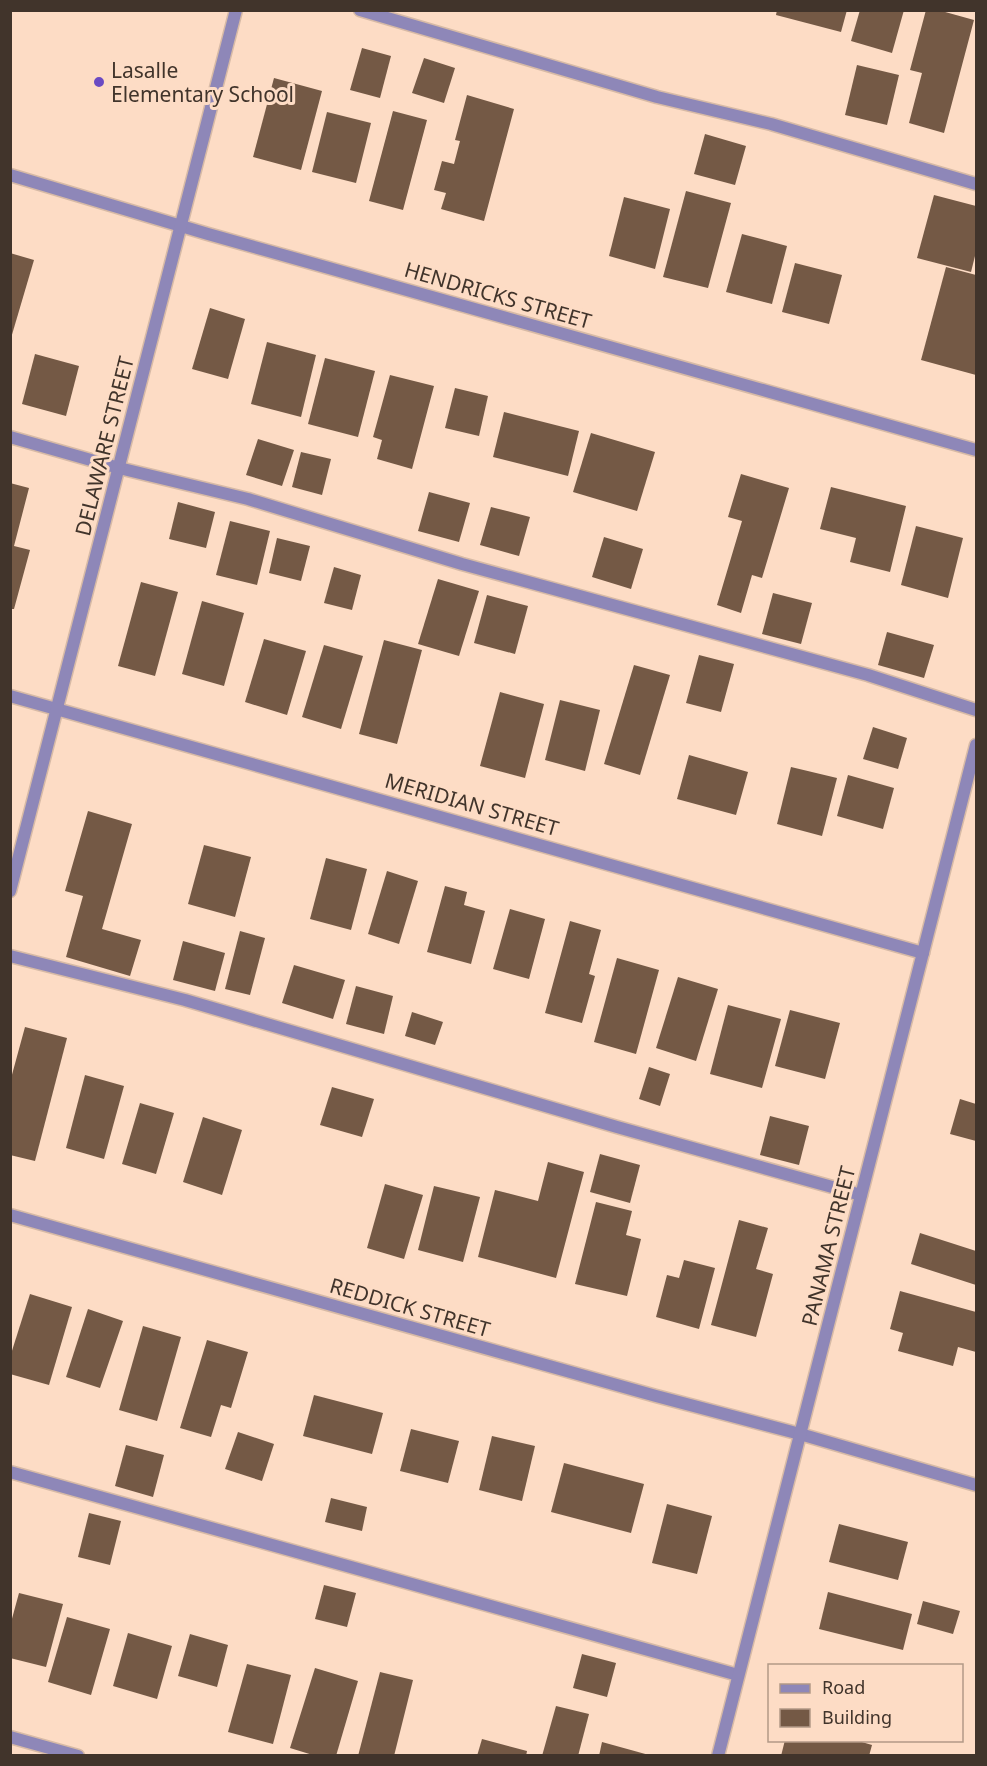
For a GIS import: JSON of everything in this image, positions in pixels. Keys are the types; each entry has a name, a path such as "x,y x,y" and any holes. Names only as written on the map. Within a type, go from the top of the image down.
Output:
{"street":[{"name":"DELAWARE STREET","path":"10,891 236,10"},
{"path":"360,10 657,97 771,124 976,184"},
{"name":"HENDRICKS STREET","path":"10,175 180,226 976,450"},
{"path":"10,437 119,468 248,499 462,564 868,675 976,710"},
{"name":"MERIDIAN STREET","path":"10,696 923,953"},
{"name":"PANAMA STREET","path":"718,1755 976,746"},
{"path":"10,956 185,1000 617,1127 861,1195"},
{"name":"REDDICK STREET","path":"10,1215 976,1485"},
{"path":"10,1472 339,1562 392,1581 738,1675"},
{"path":"10,1737 78,1755"}],"building":[{"path":"777,10 847,10 841,32 776,15"},
{"path":"860,10 904,10 892,53 851,41"},
{"path":"926,10 938,10 974,20 944,133 909,123 922,73 910,70"},
{"path":"362,48 391,56 380,98 350,90"},
{"path":"424,58 455,68 444,103 412,93"},
{"path":"857,65 899,75 887,125 845,115"},
{"path":"274,78 322,91 301,170 253,157"},
{"path":"467,95 514,109 484,221 441,209 446,193 434,190 442,161 454,164 460,141 455,140"},
{"path":"393,111 427,120 403,210 369,201"},
{"path":"327,112 371,123 356,183 312,172"},
{"path":"705,134 746,146 735,185 694,174"},
{"path":"686,191 731,203 708,288 663,277"},
{"path":"934,195 976,206 976,252 971,272 917,258"},
{"path":"624,197 670,209 655,269 609,256"},
{"path":"742,234 787,246 772,304 726,292"},
{"path":"10,253 34,260 11,338 10,338"},
{"path":"795,263 842,275 829,324 782,312"},
{"path":"946,267 976,275 976,375 921,360"},
{"path":"210,308 245,319 228,379 192,369"},
{"path":"267,342 316,355 301,417 251,404"},
{"path":"35,354 79,366 66,416 22,404"},
{"path":"325,358 375,371 358,437 308,424"},
{"path":"390,375 434,386 412,469 377,459 382,440 373,437"},
{"path":"455,388 488,396 479,436 445,428"},
{"path":"504,412 579,431 568,476 493,457"},
{"path":"591,433 655,452 637,511 573,492"},
{"path":"258,439 294,450 282,486 246,475"},
{"path":"301,452 331,459 322,495 292,487"},
{"path":"741,474 789,488 762,578 752,575 741,613 717,605 742,521 728,517"},
{"path":"10,483 29,488 14,546 30,550 14,609 10,609"},
{"path":"831,487 906,506 890,572 850,562 856,538 820,529"},
{"path":"429,492 470,503 459,542 418,531"},
{"path":"178,502 215,512 206,548 169,539"},
{"path":"491,507 530,517 519,556 480,545"},
{"path":"230,521 270,531 257,585 216,575"},
{"path":"916,526 963,538 948,598 901,585"},
{"path":"604,537 643,549 631,589 592,577"},
{"path":"277,538 310,546 301,581 269,573"},
{"path":"334,567 361,575 352,610 324,603"},
{"path":"438,579 479,591 459,656 418,644"},
{"path":"141,582 178,592 155,676 118,666"},
{"path":"773,593 812,603 801,644 762,634"},
{"path":"487,595 528,606 515,654 474,643"},
{"path":"202,601 244,613 224,686 182,674"},
{"path":"887,632 934,645 924,678 878,665"},
{"path":"264,639 306,651 287,715 245,702"},
{"path":"384,640 422,650 397,744 359,734"},
{"path":"324,645 363,656 341,729 302,717"},
{"path":"699,655 734,664 721,712 686,703"},
{"path":"634,665 670,675 640,775 604,764"},
{"path":"500,692 544,704 525,778 480,766"},
{"path":"560,700 600,710 585,771 545,760"},
{"path":"873,727 907,738 898,769 863,759"},
{"path":"689,755 748,772 736,815 677,799"},
{"path":"791,767 837,778 822,836 777,824"},
{"path":"848,775 894,788 883,829 837,816"},
{"path":"88,811 132,824 102,929 141,940 130,976 66,957 83,896 65,891"},
{"path":"204,845 251,857 235,917 188,904"},
{"path":"326,858 367,869 351,930 310,919"},
{"path":"387,871 418,881 399,944 368,934"},
{"path":"445,886 467,892 464,905 485,911 471,964 427,952"},
{"path":"510,909 545,919 529,979 493,969"},
{"path":"570,921 601,930 589,974 595,976 582,1023 545,1013"},
{"path":"240,931 265,938 250,995 225,989"},
{"path":"183,941 225,953 215,991 173,980"},
{"path":"617,958 659,970 636,1054 594,1042"},
{"path":"294,965 345,980 333,1019 282,1003"},
{"path":"678,977 718,989 696,1061 656,1048"},
{"path":"356,986 393,996 384,1034 346,1024"},
{"path":"728,1005 781,1019 762,1088 710,1074"},
{"path":"790,1010 840,1023 825,1079 775,1066"},
{"path":"412,1012 443,1022 435,1045 405,1036"},
{"path":"25,1027 67,1038 35,1161 10,1155 10,1082"},
{"path":"649,1067 670,1074 660,1106 639,1099"},
{"path":"85,1075 124,1086 104,1159 66,1148"},
{"path":"332,1087 374,1099 362,1137 320,1125"},
{"path":"960,1099 976,1104 976,1141 950,1134"},
{"path":"140,1103 174,1113 156,1174 122,1164"},
{"path":"770,1116 809,1126 799,1165 760,1155"},
{"path":"203,1117 242,1130 222,1195 183,1182"},
{"path":"600,1154 640,1165 630,1203 590,1192"},
{"path":"548,1162 584,1172 556,1278 478,1257 495,1190 538,1201"},
{"path":"385,1184 423,1195 404,1259 367,1248"},
{"path":"434,1186 480,1197 463,1262 418,1250"},
{"path":"596,1202 632,1211 626,1235 641,1239 627,1296 575,1284"},
{"path":"739,1220 768,1228 756,1269 773,1274 756,1337 711,1325"},
{"path":"920,1233 976,1251 976,1285 911,1264"},
{"path":"684,1260 715,1268 699,1329 656,1317 667,1275 679,1278"},
{"path":"900,1291 976,1312 976,1352 958,1347 953,1366 898,1351 903,1333 890,1329"},
{"path":"30,1294 72,1307 49,1385 10,1374 10,1357"},
{"path":"88,1309 123,1321 100,1388 66,1377"},
{"path":"143,1326 181,1337 157,1421 119,1410"},
{"path":"207,1340 248,1352 231,1408 221,1405 211,1437 180,1428"},
{"path":"314,1395 383,1413 372,1454 303,1436"},
{"path":"411,1429 459,1441 448,1483 400,1471"},
{"path":"238,1432 274,1444 262,1481 225,1469"},
{"path":"492,1436 535,1446 522,1501 479,1490"},
{"path":"126,1445 164,1455 153,1497 115,1486"},
{"path":"564,1463 644,1484 631,1533 551,1512"},
{"path":"331,1498 367,1507 362,1531 325,1522"},
{"path":"667,1504 712,1516 697,1574 652,1563"},
{"path":"89,1513 121,1521 110,1565 78,1557"},
{"path":"839,1524 908,1542 898,1580 829,1562"},
{"path":"324,1585 356,1593 347,1627 315,1619"},
{"path":"828,1592 912,1614 903,1650 819,1629"},
{"path":"19,1593 63,1604 46,1667 10,1658 10,1626"},
{"path":"923,1601 960,1611 953,1634 917,1624"},
{"path":"67,1617 110,1629 91,1695 48,1682"},
{"path":"128,1633 172,1646 157,1699 113,1686"},
{"path":"190,1634 228,1645 217,1687 178,1676"},
{"path":"582,1654 616,1663 607,1697 573,1688"},
{"path":"247,1664 291,1675 273,1744 228,1732"},
{"path":"315,1668 358,1681 336,1756 316,1756 290,1748"},
{"path":"380,1672 413,1680 394,1756 358,1756"},
{"path":"556,1706 589,1714 578,1756 542,1756"},
{"path":"482,1739 527,1751 526,1756 477,1756"},
{"path":"602,1742 649,1755 649,1756 599,1756"},
{"path":"784,1742 862,1742 872,1745 869,1756 781,1756"}],"place":[{"name":"Lasalle Elementary School","path":"99,82"}]}
